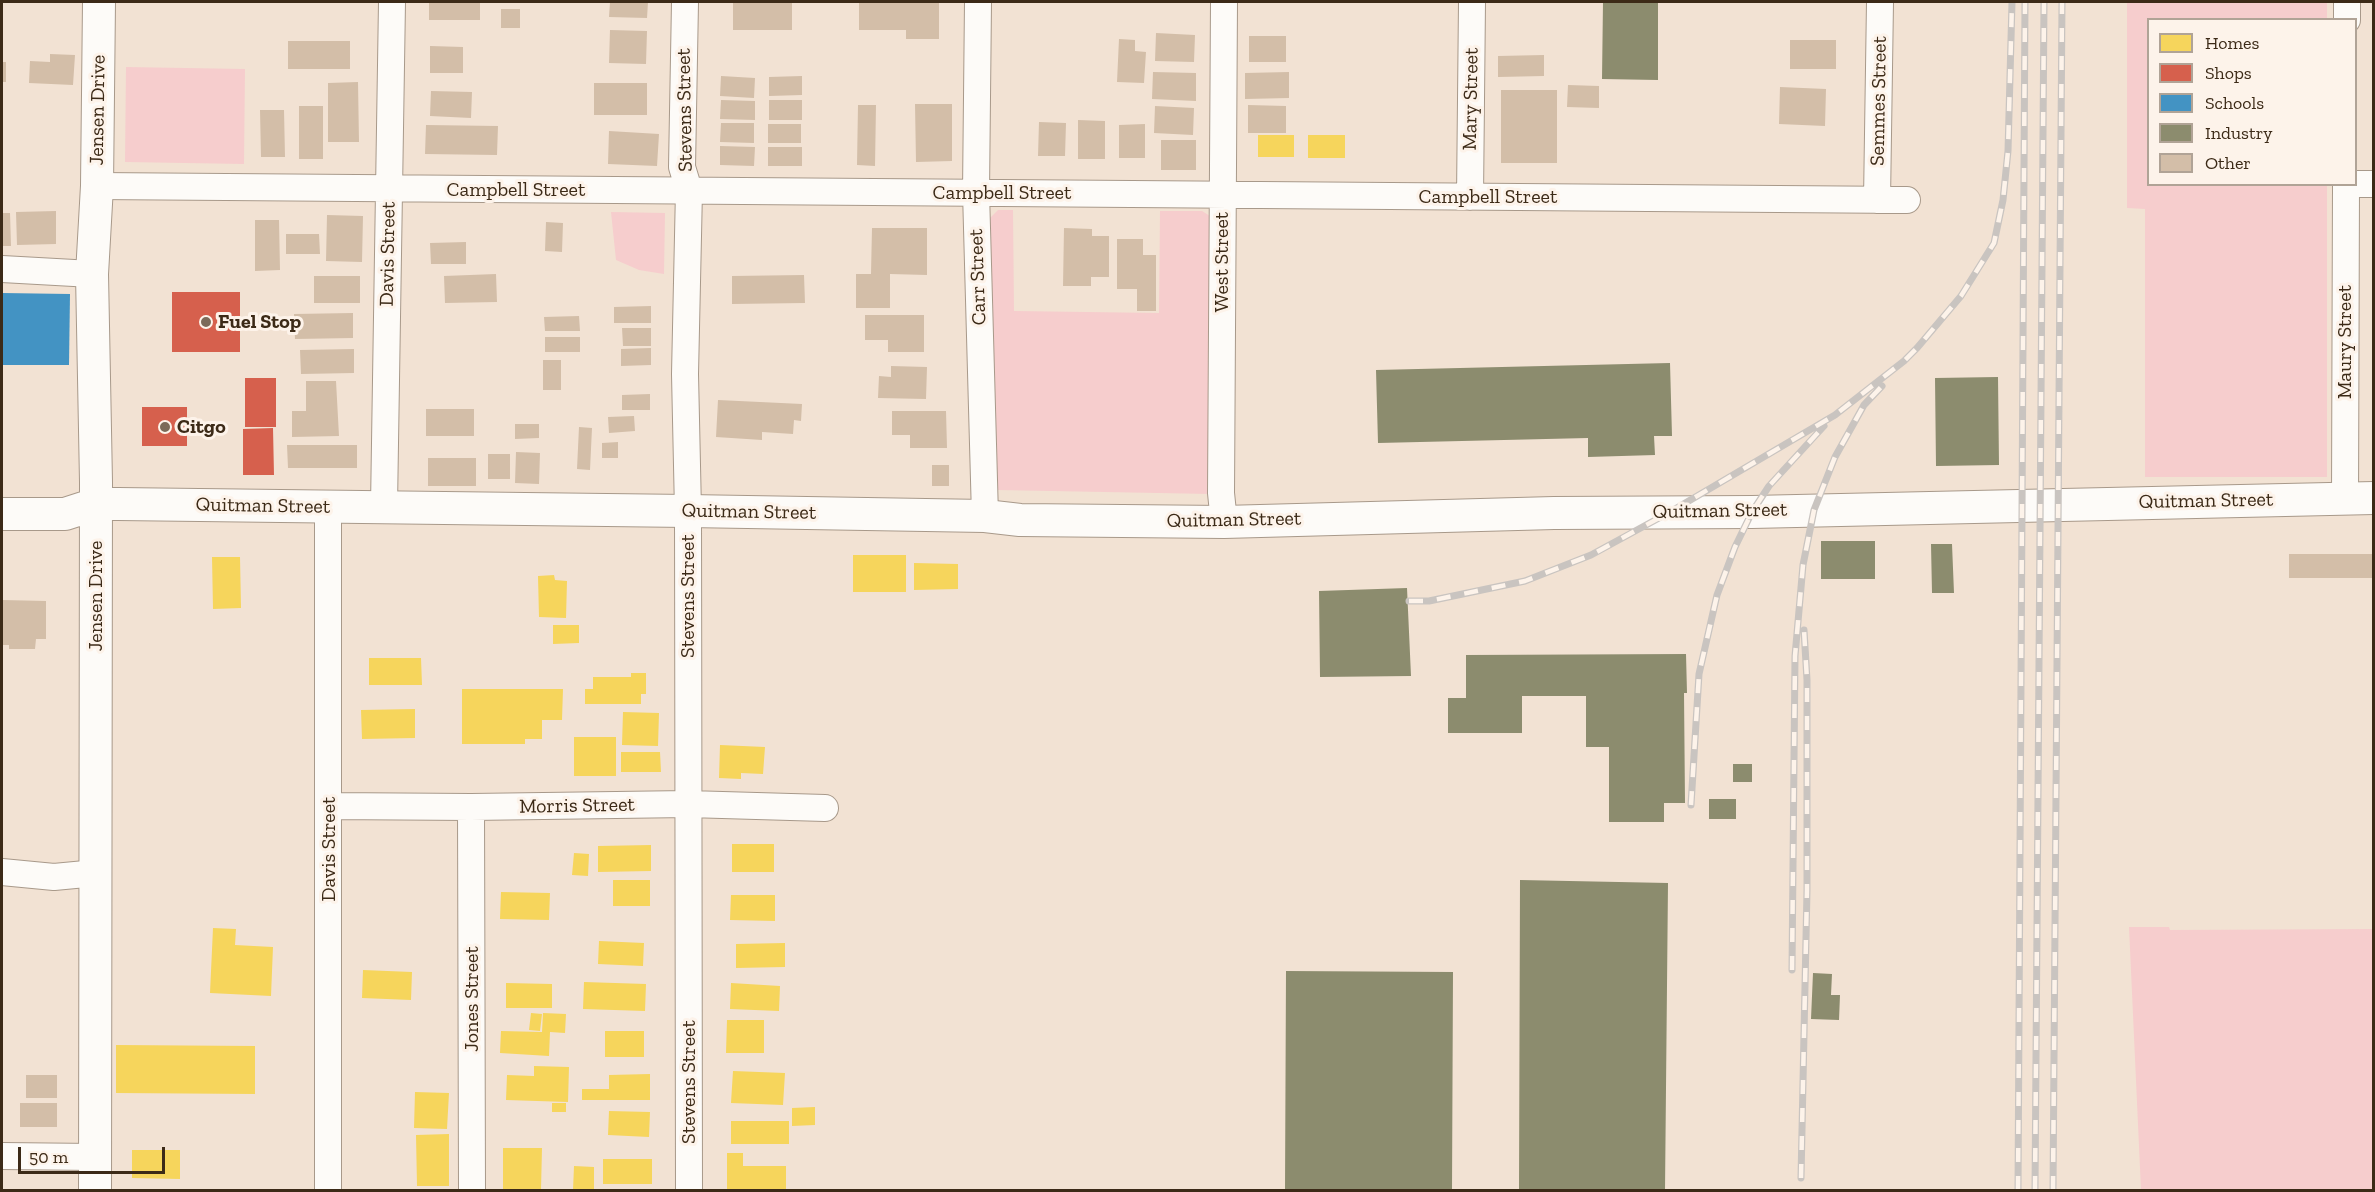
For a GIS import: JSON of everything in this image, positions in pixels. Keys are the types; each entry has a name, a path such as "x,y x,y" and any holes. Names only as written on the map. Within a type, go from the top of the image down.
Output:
{"main road":[{"name":"Jensen Drive","path":"95,1191 96,504 92,274 97,186 99,2"},
{"name":"Quitman Street","path":"2,494 65,493 96,504"},
{"name":"Quitman Street","path":"2,514 64,514 96,504 384,506 985,516 1020,520 1224,522 1554,513 1752,512 2359,499"}],"street":[{"name":"Davis Street","path":"384,506 392,2"},
{"name":"Stevens Street","path":"685,2 682,167 688,190 685,374 688,511 689,1191"},
{"name":"Carr Street","path":"978,2 976,192 985,516"},
{"name":"West Street","path":"1224,2 1221,493 1224,522"},
{"name":"Mary Street","path":"1470,197 1472,2"},
{"name":"Semmes Street","path":"1877,200 1880,2"},
{"path":"2347,2 2347,18"},
{"path":"2357,184 2373,184"},
{"name":"Campbell Street","path":"97,186 1907,201"},
{"name":"Maury Street","path":"2346,186 2359,499"},
{"path":"2,270 92,274"},
{"name":"Davis Street","path":"328,507 328,1191"},
{"name":"Morris Street","path":"329,806 688,804 825,808"},
{"name":"Jones Street","path":"471,807 472,1191"},
{"path":"2,872 54,877 96,873"},
{"path":"2,1156 95,1157"}],"shaded area":[{"path":"2127,2 2327,2 2327,18 2147,18 2147,186 2327,186 2327,477 2145,477 2145,209 2127,208"},
{"path":"126,67 245,69 244,164 125,162"},
{"path":"998,210 1013,210 1014,311 1159,313 1160,211 1202,211 1213,220 1211,494 997,490 987,230 990,218"},
{"path":"611,212 665,213 664,274 639,270 616,260"},
{"path":"2129,927 2169,927 2170,930 2373,929 2373,1190 2141,1190"}],"building: Homes":[{"path":"1258,135 1294,135 1294,157 1258,157"},
{"path":"1308,135 1345,135 1345,158 1308,158"},
{"path":"853,555 906,555 906,592 853,592"},
{"path":"212,557 240,557 241,608 213,609"},
{"path":"914,563 958,564 958,589 914,590"},
{"path":"554,575 555,580 567,581 566,618 539,617 538,576"},
{"path":"553,625 579,625 579,643 553,644"},
{"path":"369,658 421,658 422,685 369,685"},
{"path":"631,673 646,673 646,694 641,694 641,704 585,704 585,689 593,689 593,677 631,677"},
{"path":"462,689 563,689 562,720 542,720 542,739 525,739 525,744 462,744"},
{"path":"415,709 415,738 362,739 361,710"},
{"path":"623,712 659,713 658,746 622,745"},
{"path":"574,737 616,737 616,776 574,776"},
{"path":"720,745 765,747 763,774 741,773 741,779 719,778"},
{"path":"621,752 660,752 661,772 621,772"},
{"path":"732,844 774,844 774,872 732,872"},
{"path":"651,845 651,871 598,872 598,846"},
{"path":"574,853 589,854 588,876 572,875"},
{"path":"613,880 650,880 650,906 613,906"},
{"path":"501,892 550,893 549,920 500,919"},
{"path":"731,895 775,895 775,921 730,920"},
{"path":"213,928 236,929 235,945 273,947 271,996 210,993"},
{"path":"599,941 644,943 643,966 598,964"},
{"path":"785,943 785,967 736,968 736,944"},
{"path":"363,970 412,972 411,1000 362,998"},
{"path":"584,982 646,984 645,1011 583,1009"},
{"path":"506,983 552,984 552,1008 506,1008"},
{"path":"731,983 780,986 779,1011 730,1009"},
{"path":"531,1013 542,1014 540,1031 529,1030"},
{"path":"543,1013 566,1014 565,1033 550,1032 549,1056 500,1053 501,1031 542,1032"},
{"path":"727,1020 764,1020 764,1053 726,1053"},
{"path":"605,1031 644,1031 644,1057 605,1057"},
{"path":"116,1045 255,1046 255,1094 116,1093"},
{"path":"534,1066 569,1067 568,1102 506,1100 507,1075 534,1076"},
{"path":"733,1071 785,1073 783,1105 731,1103"},
{"path":"650,1074 650,1100 582,1100 582,1089 609,1089 609,1075"},
{"path":"415,1092 449,1093 447,1129 414,1128"},
{"path":"552,1103 566,1103 566,1112 552,1112"},
{"path":"815,1107 815,1125 792,1126 792,1108"},
{"path":"609,1111 650,1112 649,1137 608,1135"},
{"path":"731,1121 789,1121 789,1144 731,1144"},
{"path":"449,1134 449,1186 417,1186 416,1135"},
{"path":"503,1148 542,1148 541,1190 503,1190"},
{"path":"132,1150 180,1150 180,1179 132,1178"},
{"path":"727,1153 743,1153 743,1166 786,1166 786,1190 727,1190"},
{"path":"603,1159 652,1159 652,1184 603,1184"},
{"path":"574,1166 594,1167 594,1190 573,1190"}],"building: Shops":[{"name":"Fuel Stop","path":"172,292 240,292 240,352 172,352"},
{"path":"245,378 276,378 276,427 245,427"},
{"name":"Citgo","path":"142,407 187,407 187,446 142,446"},
{"path":"273,428 274,475 243,475 243,429"}],"building: Schools":[{"path":"2,293 70,294 69,365 2,365"}],"building: Industry":[{"path":"1603,2 1658,2 1658,80 1602,79"},
{"path":"1670,363 1672,436 1654,436 1655,455 1588,457 1588,438 1378,443 1376,370"},
{"path":"1998,377 1999,465 1936,466 1935,378"},
{"path":"1821,541 1875,541 1875,579 1821,579"},
{"path":"1931,544 1952,544 1954,593 1932,593"},
{"path":"1407,588 1411,676 1320,677 1319,591"},
{"path":"1686,654 1685,803 1664,803 1664,822 1609,822 1609,747 1586,747 1586,696 1522,696 1522,733 1448,733 1448,698 1466,698 1466,655"},
{"path":"1733,764 1752,764 1752,782 1733,782"},
{"path":"1709,799 1736,799 1736,819 1709,819"},
{"path":"1520,880 1668,883 1665,1190 1519,1190"},
{"path":"1286,971 1453,972 1452,1190 1285,1190"},
{"path":"1813,973 1832,974 1831,995 1840,995 1839,1020 1811,1019"}],"building: Other":[{"path":"429,2 480,2 480,20 429,20"},
{"path":"610,2 648,2 647,18 609,17"},
{"path":"733,2 792,2 792,30 733,30"},
{"path":"859,3 939,3 939,39 906,39 906,30 859,30"},
{"path":"501,9 520,9 520,28 501,28"},
{"path":"610,30 647,31 646,64 609,63"},
{"path":"1156,33 1195,35 1194,62 1155,61"},
{"path":"1249,36 1286,36 1286,62 1249,62"},
{"path":"1119,39 1135,40 1135,51 1146,52 1144,83 1117,82"},
{"path":"1790,40 1836,40 1836,69 1790,69"},
{"path":"288,41 350,41 350,69 288,69"},
{"path":"430,46 463,47 463,73 430,73"},
{"path":"50,54 75,55 73,85 29,83 30,61 50,62"},
{"path":"1544,55 1544,76 1498,77 1498,56"},
{"path":"2,62 6,62 6,82 2,82"},
{"path":"1153,72 1196,73 1196,101 1152,99"},
{"path":"1289,72 1289,98 1245,99 1245,73"},
{"path":"721,76 755,78 754,98 720,96"},
{"path":"802,76 802,95 769,96 769,77"},
{"path":"358,82 359,142 328,142 328,83"},
{"path":"594,83 647,83 647,115 594,115"},
{"path":"1568,85 1599,86 1599,108 1567,107"},
{"path":"1780,87 1826,89 1825,126 1779,124"},
{"path":"1501,90 1557,90 1557,163 1501,163"},
{"path":"431,91 472,92 471,118 430,116"},
{"path":"721,100 755,101 755,120 720,119"},
{"path":"769,100 802,100 802,120 769,120"},
{"path":"915,104 952,104 952,161 916,162"},
{"path":"858,105 876,105 875,166 857,165"},
{"path":"1248,105 1286,106 1286,133 1248,133"},
{"path":"299,106 323,106 323,159 299,159"},
{"path":"1155,106 1194,108 1193,135 1154,133"},
{"path":"260,110 284,110 285,157 261,157"},
{"path":"1078,120 1105,121 1105,159 1078,159"},
{"path":"1039,122 1066,123 1065,156 1038,156"},
{"path":"721,123 754,123 754,143 720,142"},
{"path":"768,124 801,124 801,143 768,143"},
{"path":"1145,124 1145,158 1119,158 1119,125"},
{"path":"426,125 498,126 497,155 425,154"},
{"path":"609,131 659,134 657,166 608,164"},
{"path":"1161,140 1196,140 1196,170 1161,170"},
{"path":"720,146 755,147 754,166 720,165"},
{"path":"768,147 802,147 802,166 768,166"},
{"path":"56,211 56,244 17,245 16,212"},
{"path":"2,213 10,213 11,246 2,246"},
{"path":"327,215 363,216 362,262 326,261"},
{"path":"255,220 279,220 280,270 255,271"},
{"path":"546,222 563,223 562,252 545,251"},
{"path":"872,228 927,228 927,275 890,274 890,308 856,308 856,274 871,274"},
{"path":"1064,228 1092,229 1092,236 1109,236 1109,277 1091,277 1091,286 1063,286"},
{"path":"286,234 319,234 320,254 286,254"},
{"path":"1117,239 1143,239 1143,255 1156,255 1156,311 1137,311 1137,289 1117,289"},
{"path":"466,242 466,264 431,264 430,243"},
{"path":"496,274 497,302 445,303 444,276"},
{"path":"804,275 805,303 732,304 732,276"},
{"path":"314,276 360,276 360,303 314,303"},
{"path":"651,306 651,323 614,323 614,307"},
{"path":"353,313 353,338 295,339 294,314"},
{"path":"865,315 924,315 924,352 888,352 888,340 865,340"},
{"path":"579,316 580,331 545,331 544,317"},
{"path":"622,328 651,328 651,346 623,346"},
{"path":"545,337 580,337 580,352 545,352"},
{"path":"651,348 651,365 621,366 621,349"},
{"path":"354,349 354,373 301,374 300,350"},
{"path":"543,360 561,360 561,390 543,390"},
{"path":"891,366 927,367 926,399 878,398 879,376 891,377"},
{"path":"306,381 336,381 339,436 292,437 292,411 306,411"},
{"path":"650,394 650,410 622,410 622,395"},
{"path":"718,400 802,404 801,421 794,420 793,434 762,432 762,440 716,437"},
{"path":"426,409 474,409 474,436 426,436"},
{"path":"892,411 946,411 947,448 910,448 910,435 892,435"},
{"path":"634,416 635,431 609,433 608,417"},
{"path":"515,424 539,424 539,438 515,439"},
{"path":"579,427 592,428 590,470 577,469"},
{"path":"618,442 618,458 602,458 602,443"},
{"path":"287,445 357,445 357,468 288,468"},
{"path":"516,452 540,453 539,484 515,483"},
{"path":"488,454 510,454 510,479 488,479"},
{"path":"428,458 476,458 476,486 428,486"},
{"path":"932,465 949,465 949,486 932,486"},
{"path":"2289,554 2374,554 2374,578 2289,578"},
{"path":"2,600 46,601 46,639 36,639 35,649 9,649 9,645 2,645"},
{"path":"26,1075 57,1075 57,1098 26,1098"},
{"path":"20,1103 57,1103 57,1127 20,1127"}],"railway":[{"path":"1409,601 1429,601 1525,581 1591,555 1670,512 1835,415 1904,361 1961,296 1994,243 2003,200 2008,151 2012,2"},
{"path":"2018,1190 2025,2"},
{"path":"2035,1190 2044,2"},
{"path":"2053,1190 2062,2"},
{"path":"1792,970 1795,656 1803,565 1814,510 1835,457 1864,405 1882,386"},
{"path":"1691,805 1699,674 1717,595 1735,547 1752,512 1769,486 1824,426"},
{"path":"1801,1178 1807,890 1807,680 1804,630"}],"place":[{"name":"Fuel Stop","path":"206,322"},
{"name":"Citgo","path":"165,427"}]}
